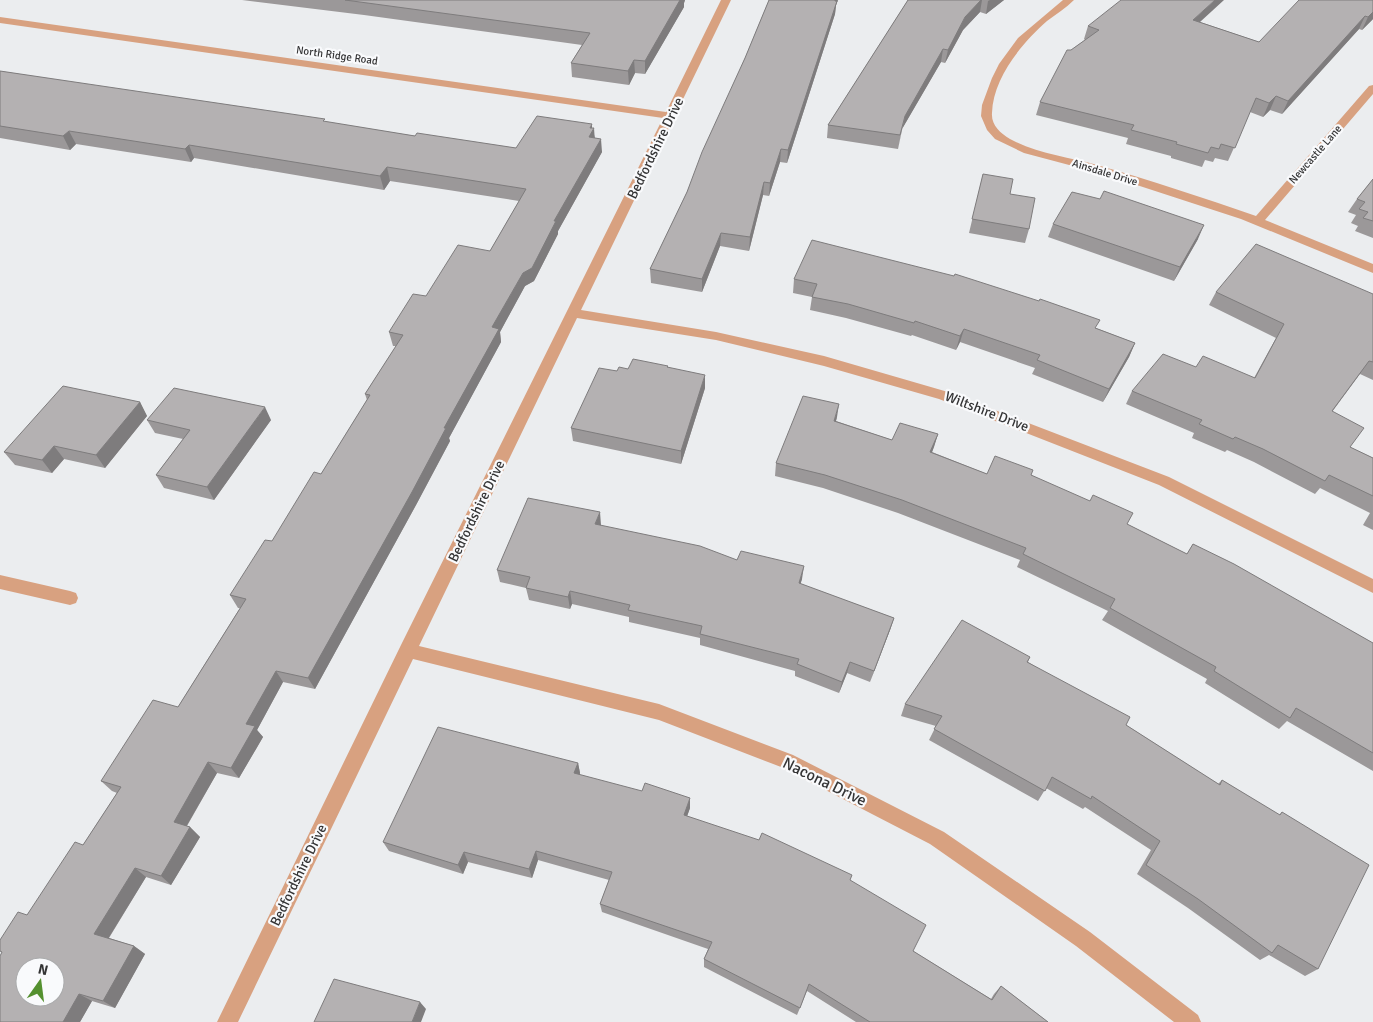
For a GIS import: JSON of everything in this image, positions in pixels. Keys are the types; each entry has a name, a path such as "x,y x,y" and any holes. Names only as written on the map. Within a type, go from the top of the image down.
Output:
{"street":[{"name":"Bedfordshire Drive","path":"227,1022 407,650 575,313 726,0"},
{"name":"Ainsdale Drive","path":"1069,0 1031,28 1011,52 996,78 986,114 993,132 1008,142 1032,152 1060,158 1258,221 1373,269"},
{"name":"North Ridge Road","path":"0,20 671,116"},
{"name":"Newcastle Lane","path":"1258,221 1373,88"},
{"name":"Wiltshire Drive","path":"575,313 716,336 824,361 943,394 1164,481 1373,586"},
{"path":"0,582 70,598"},
{"name":"Nacona Drive","path":"407,650 659,712 787,761 937,838 1083,939 1190,1022"}],"building":[{"path":"345,0 680,0 645,61 634,60 628,71 571,63 590,33"},
{"path":"769,0 837,1 788,150 781,149 770,183 764,182 750,237 721,233 702,279 650,269 687,192 702,152"},
{"path":"908,0 981,0 965,17 948,50 943,49 905,116 900,135 828,125"},
{"path":"1121,0 1215,0 1193,20 1259,42 1299,0 1373,0 1373,12 1368,17 1365,16 1288,101 1276,96 1269,103 1256,98 1235,148 1221,144 1219,149 1211,147 1208,153 1176,144 1177,142 1131,130 1134,125 1040,102 1067,50 1071,50 1099,30 1088,26"},
{"path":"0,71 325,119 323,121 415,136 417,133 516,148 537,116 592,124 590,128 594,128 589,137 601,139 554,221 556,221 532,268 523,273 492,327 499,329 444,428 446,428 412,492 308,678 276,671 246,724 255,726 231,768 208,762 174,822 190,827 161,876 135,868 94,934 134,946 103,1001 79,994 63,1022 0,1022 0,956 2,952 0,951 0,940 18,912 27,915 75,842 83,845 121,787 101,781 153,700 178,707 246,599 230,595 265,540 272,541 314,472 321,474 370,395 365,394 403,335 389,332 413,294 426,296 458,245 490,251 526,189 387,167 380,176 189,145 185,149 69,131 63,136 0,126"},
{"path":"983,174 1013,179 1010,194 1035,198 1029,229 972,219"},
{"path":"1373,179 1373,221 1363,218 1368,212 1359,209 1365,202 1357,199"},
{"path":"1104,191 1204,225 1180,267 1053,224 1072,192 1100,199"},
{"path":"812,240 954,276 955,274 1039,301 1040,299 1100,320 1095,328 1135,343 1109,389 1037,360 1040,355 964,329 960,336 915,321 914,323 848,304 812,297 817,284 794,279"},
{"path":"1256,244 1373,294 1373,362 1369,361 1332,411 1364,428 1350,447 1373,458 1373,496 1329,475 1325,481 1263,449 1235,437 1233,439 1199,424 1202,420 1132,391 1163,354 1196,367 1203,356 1255,378 1284,324 1216,292"},
{"path":"633,359 705,375 681,451 571,428 599,368 617,371 619,367 628,369"},
{"path":"63,386 140,402 96,455 54,446 42,460 4,452"},
{"path":"174,388 265,407 207,487 156,475 190,430 147,420"},
{"path":"803,396 839,404 834,421 892,440 900,423 938,434 930,452 987,474 995,456 1033,470 1031,475 1090,501 1093,495 1133,513 1127,524 1187,554 1193,544 1234,564 1373,643 1373,753 1296,708 1290,718 1214,671 1216,667 1110,608 1115,599 1023,554 1026,548 902,500 825,475 776,463"},
{"path":"528,498 600,512 595,524 700,546 737,560 741,551 804,566 799,583 894,618 874,671 850,662 842,682 797,664 799,659 700,634 702,626 628,610 630,605 570,591 568,597 526,588 530,577 497,570"},
{"path":"962,620 1030,657 1027,662 1130,717 1126,725 1220,785 1222,780 1280,815 1282,812 1369,865 1318,969 1278,945 1272,953 1198,899 1146,865 1160,841 1092,796 1091,799 1052,777 1045,791 934,729 942,716 905,704"},
{"path":"438,727 578,763 574,773 642,791 645,783 690,798 684,815 759,840 762,833 852,875 850,880 926,925 913,951 992,1000 1001,986 1048,1022 870,1022 809,984 800,1008 704,959 712,942 600,904 612,872 536,851 529,869 464,852 458,865 383,842"},
{"path":"334,979 420,1002 412,1022 314,1022"}]}
